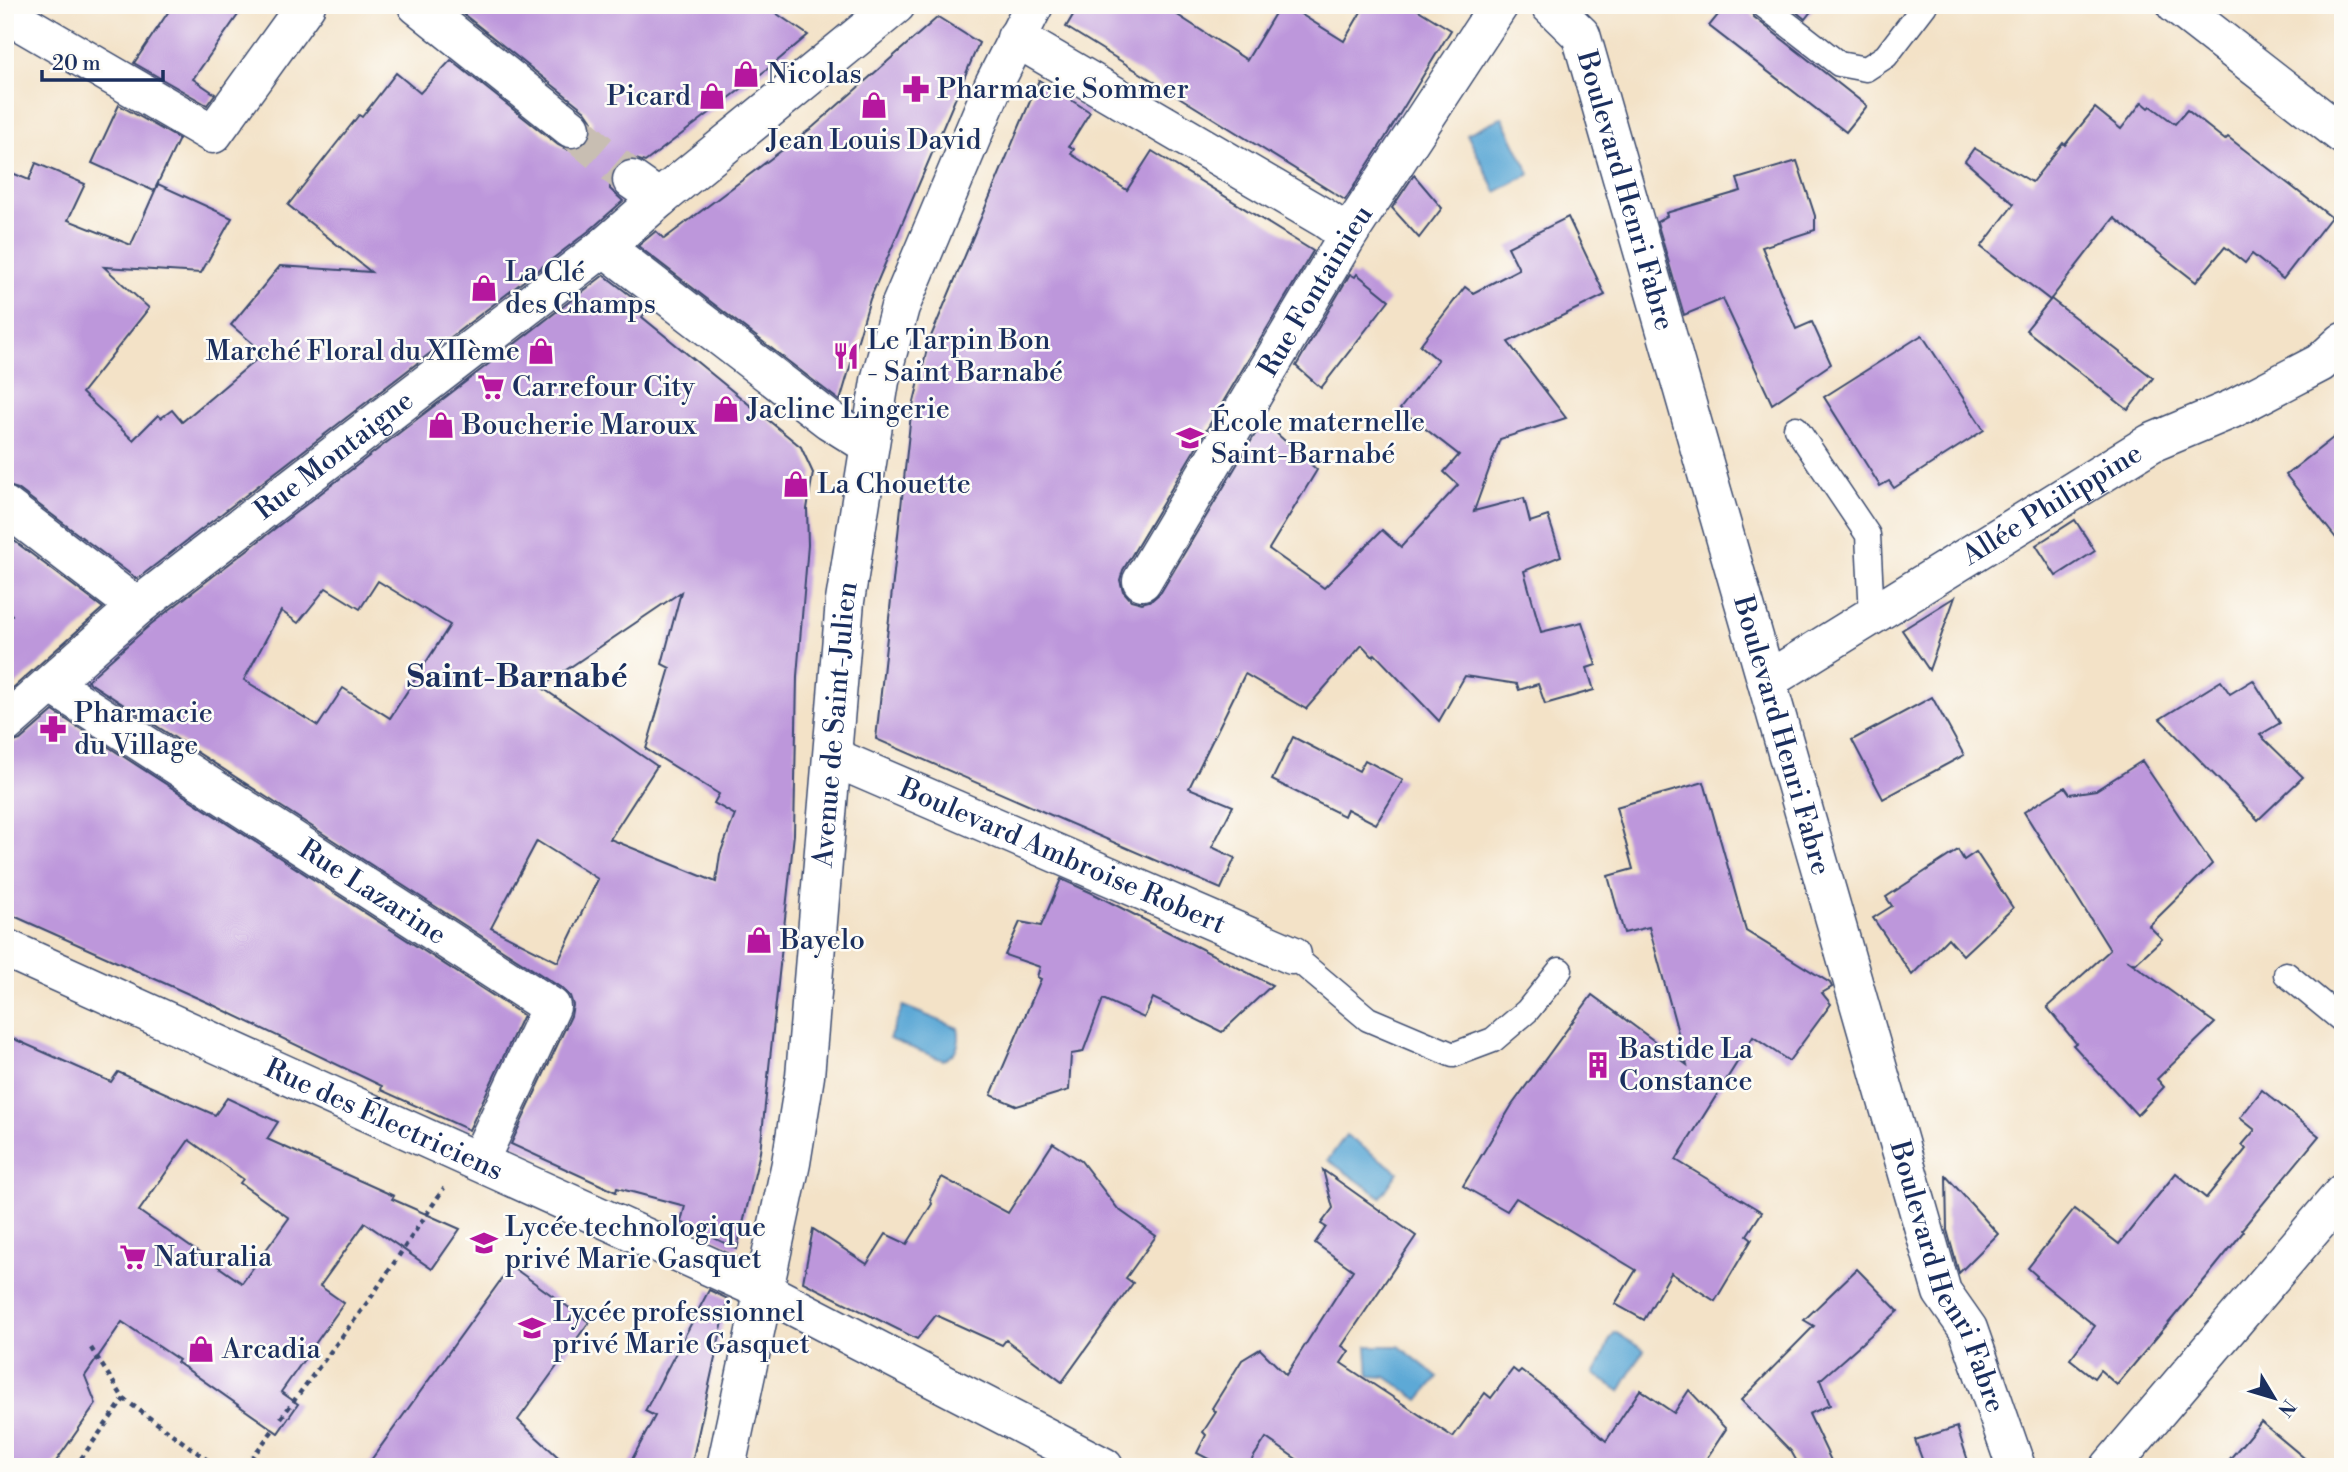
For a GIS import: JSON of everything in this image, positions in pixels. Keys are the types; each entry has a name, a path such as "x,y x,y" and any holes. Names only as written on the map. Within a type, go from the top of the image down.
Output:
{"street":[{"path":"5,13 214,134 306,5"},
{"path":"417,5 571,128"},
{"name":"Avenue de Saint-Julien","path":"726,1467 791,1163 805,1076 845,601 880,381 900,307 1016,38 1034,5"},
{"name":"Rue Fontainieu","path":"1142,581 1348,235 1499,5"},
{"name":"Boulevard Henri Fabre","path":"1550,5 1581,35 1942,1292 1968,1329 2016,1467"},
{"path":"2176,5 2343,135"},
{"name":"Rue Montaigne","path":"5,724 137,607 604,247 646,190 873,11"},
{"path":"1016,38 1324,218 1348,235"},
{"path":"604,247 829,419 869,445"},
{"name":"Allée Philippine","path":"1768,680 2151,443 2232,409 2320,363 2343,342"},
{"path":"5,506 137,607"},
{"name":"Rue Lazarine","path":"51,684 551,1007 473,1158"},
{"name":"Boulevard Ambroise Robert","path":"833,757 1292,954"},
{"name":"Rue des Électriciens","path":"5,948 764,1291 1104,1467"},
{"path":"2110,1467 2343,1193"}],"lane":[{"path":"1763,5 1839,64 1866,69 1886,56 1925,5"},
{"path":"1796,428 1868,535 1871,616"},
{"path":"1292,954 1368,1020 1454,1055 1493,1040 1527,1011 1560,970"},
{"path":"2287,974 2343,1021"}],"path":[{"path":"281,1418 473,1158"},
{"path":"91,1348 124,1399 217,1467"},
{"path":"75,1467 124,1399"},
{"path":"245,1467 273,1430"}],"water":[{"path":"1502,117 1530,174 1496,192 1467,134"},
{"path":"903,1006 958,1028 959,1043 955,1051 943,1060 889,1039"},
{"path":"1346,1135 1398,1172 1381,1197 1328,1160"},
{"path":"1615,1332 1644,1350 1620,1391 1594,1374"},
{"path":"1367,1346 1399,1346 1438,1377 1419,1400 1386,1377 1369,1376"}],"building":[{"path":"173,5 245,5 193,79 215,94 207,105 134,63"},
{"path":"452,5 764,5 808,35 645,162 633,158 622,161 614,168 610,177 610,189 623,201 590,230 137,579 18,489 5,485 5,170 29,180 36,163 85,184 68,220 131,245 158,184 232,218 201,273 104,267 149,308 82,393 133,440 158,415 161,418 172,410 182,422 264,353 231,325 280,266 371,272 288,205 396,73 420,93 451,60 558,145 568,150 578,149 588,141 592,132 592,121 585,111"},
{"path":"1079,5 1162,5 1247,60 1280,5 1286,5 1344,41 1365,5 1410,5 1451,30 1345,200 1066,27"},
{"path":"1726,5 1748,5 1754,17 1867,106 1846,132 1709,26"},
{"path":"1788,5 1816,5 1805,19"},
{"path":"938,17 979,43 870,299 840,401 638,246 656,231 664,239 813,127"},
{"path":"1039,80 1090,112 1069,146 1074,149 1071,154 1127,190 1152,151 1313,251 1123,570 1120,580 1123,591 1131,600 1142,603 1152,600 1161,592 1263,421 1317,470 1269,549 1324,588 1382,530 1401,547 1458,485 1444,472 1459,455 1400,409 1438,360 1420,345 1465,287 1473,293 1519,269 1508,247 1568,217 1605,295 1508,342 1566,418 1500,439 1474,511 1524,498 1530,522 1548,516 1561,556 1524,571 1541,632 1582,622 1596,665 1587,668 1594,690 1545,704 1538,684 1519,690 1517,684 1465,676 1439,721 1375,654 1373,657 1362,645 1306,709 1245,674 1189,788 1233,806 1212,847 1235,858 1221,889 876,739 911,414 929,341"},
{"path":"2142,102 2175,124 2187,110 2225,140 2228,137 2331,217 2283,279 2252,254 2245,263 2225,247 2196,282 2114,218 2050,300 1981,247 2014,204 1965,161 1974,148 2032,182 2095,108 2121,129"},
{"path":"119,105 179,139 154,191 92,163"},
{"path":"1797,161 1815,216 1815,230 1762,247 1796,329 1812,322 1831,364 1772,404 1723,299 1684,315 1657,222 1667,216 1666,213 1741,191 1737,179"},
{"path":"1414,175 1442,208 1419,238 1392,208"},
{"path":"1350,274 1355,277 1357,274 1389,300 1321,388 1296,366"},
{"path":"604,275 648,309 642,317 801,447 813,473 807,509 808,545 797,676 794,834 760,1152 737,1249 681,1222 685,1206 617,1188 616,1192 511,1144 571,1016 573,1005 570,996 87,681 151,624","holes":["378,581 450,625 390,718 343,688 318,726 244,680 281,611 298,623 326,588 360,609","681,592 662,664 670,668 646,749 719,794 714,803 735,815 720,854 716,882 610,839 657,766 541,687","537,841 598,879 558,962 491,928"]},
{"path":"2051,299 2153,378 2128,410 2026,330"},
{"path":"1922,335 1984,430 1894,488 1889,481 1880,486 1824,397"},
{"path":"2343,430 2343,547 2286,475"},
{"path":"2075,520 2095,551 2056,576 2036,545"},
{"path":"5,534 103,608 5,695 5,622 12,615 5,607"},
{"path":"1955,597 1929,670 1902,630"},
{"path":"2253,680 2280,723 2260,735 2303,777 2258,820 2160,719 2221,681 2230,694"},
{"path":"1932,697 1964,755 1883,799 1852,740"},
{"path":"53,711 523,1015 469,1130 381,1090 382,1086 211,1004 5,912 5,745 20,740"},
{"path":"1293,737 1359,771 1365,760 1403,780 1376,824 1347,809 1344,816 1272,780"},
{"path":"2142,761 2212,864 2149,926 2162,939 2135,964 2126,959 2215,1023 2157,1079 2164,1087 2137,1115 2073,1045 2076,1043 2047,1007 2110,950 2024,812 2065,787 2070,794 2096,790"},
{"path":"1704,782 1746,931 1830,983 1832,987 1822,993 1831,1004 1789,1061 1753,1037 1676,1160 1762,1212 1747,1235 1752,1239 1715,1301 1671,1273 1644,1320 1615,1304 1636,1270 1516,1198 1507,1211 1463,1186 1512,1105 1592,995 1687,1065 1649,927 1624,933 1608,876 1633,869 1616,807"},
{"path":"1958,850 1964,860 1976,852 2013,908 1963,955 1948,938 1912,975 1873,918 1892,906 1886,897"},
{"path":"1061,879 1272,985 1222,1032 1153,998 1144,1018 1103,999 1083,1052 1071,1054 1069,1090 1017,1106 991,1095 1041,979 1037,977 1040,967 1005,955 1020,922 1041,926"},
{"path":"5,1035 111,1082 118,1072 215,1115 227,1098 278,1122 267,1139 460,1229 432,1269 365,1223 320,1286 344,1303 281,1392 298,1404 278,1433 122,1322 85,1376 96,1404 52,1467 5,1467","holes":["189,1140 243,1179 240,1183 289,1218 242,1283 139,1211"]},
{"path":"2262,1090 2319,1136 2117,1385 2100,1370 2094,1378 2070,1359 2095,1326 2036,1278 2028,1268 2074,1209 2119,1244 2176,1173 2206,1198 2246,1149 2242,1145 2255,1130 2240,1118"},
{"path":"1053,1143 1081,1161 1118,1209 1156,1236 1126,1278 1133,1283 1062,1382 1006,1340 1002,1345 936,1315 917,1339 803,1282 813,1229 867,1264 886,1234 907,1244 932,1204 930,1199 942,1177 1008,1213"},
{"path":"1323,1170 1416,1236 1342,1346 1349,1351 1341,1363 1453,1437 1485,1393 1491,1398 1513,1369 1518,1373 1521,1370 1547,1390 1606,1441 1640,1390 1674,1413 1689,1390 1726,1429 1701,1467 1308,1467 1266,1438 1247,1467 1224,1467 1197,1453 1206,1435 1203,1432 1216,1412 1212,1408 1242,1360 1260,1349 1286,1375 1353,1270 1315,1243 1326,1227 1321,1224 1333,1208"},
{"path":"1946,1176 1998,1234 1959,1273 1947,1230"},
{"path":"511,1266 589,1322 518,1420 569,1467 366,1467"},
{"path":"1857,1269 1898,1311 1820,1380 1830,1405 1809,1414 1834,1467 1800,1467 1791,1451 1741,1400 1814,1326 1804,1320"},
{"path":"709,1290 728,1299 691,1467 628,1467 655,1416 645,1411"},
{"path":"2261,1422 2315,1467 2223,1467"},
{"path":"1957,1427 1970,1467 1925,1467 1915,1440"}],"tunnel":[{"path":"571,128 632,180"}],"place":[{"name":"Nicolas","path":"746,74"},
{"name":"Pharmacie Sommer","path":"916,89"},
{"name":"Picard","path":"712,96"},
{"name":"Jean Louis David","path":"874,105"},
{"name":"La Clé des Champs","path":"484,288"},
{"name":"Marché Floral du XIIème","path":"541,351"},
{"name":"Le Tarpin Bon - Saint Barnabé","path":"846,356"},
{"name":"Carrefour City","path":"491,387"},
{"name":"Jacline Lingerie","path":"726,409"},
{"name":"Boucherie Maroux","path":"441,425"},
{"name":"École maternelle Saint-Barnabé","path":"1190,438"},
{"name":"La Chouette","path":"796,484"},
{"name":"Pharmacie du Village","path":"53,729"},
{"name":"Bayelo","path":"759,940"},
{"name":"Bastide La Constance","path":"1598,1065"},
{"name":"Lycée technologique privé Marie Gasquet","path":"484,1243"},
{"name":"Naturalia","path":"133,1257"},
{"name":"Lycée professionnel privé Marie Gasquet","path":"532,1328"},
{"name":"Arcadia","path":"201,1349"}],"district":[{"name":"Saint-Barnabé","path":"517,677"}]}
